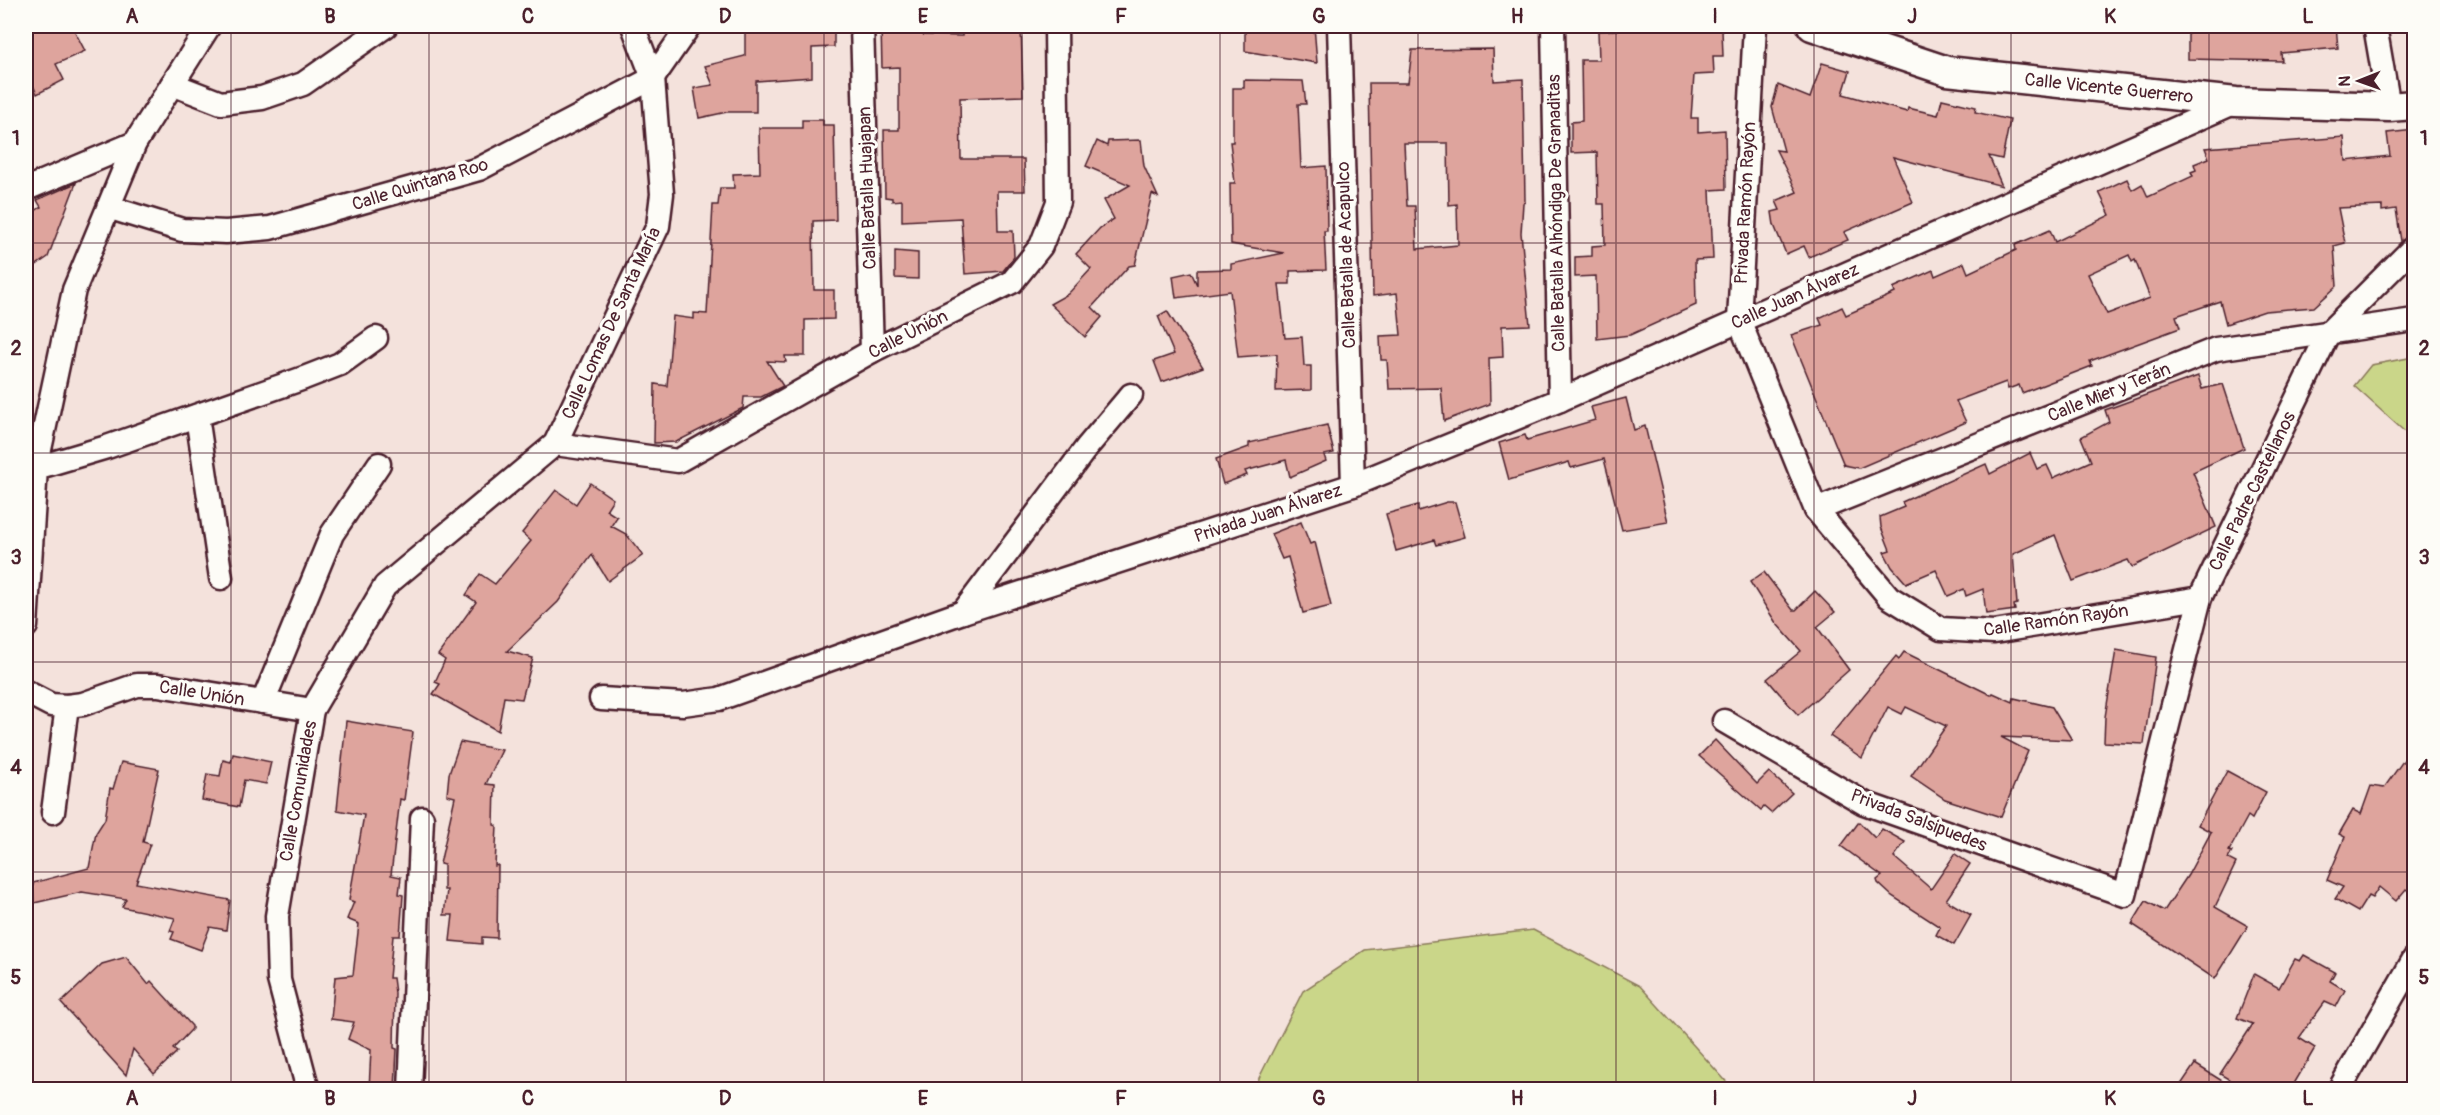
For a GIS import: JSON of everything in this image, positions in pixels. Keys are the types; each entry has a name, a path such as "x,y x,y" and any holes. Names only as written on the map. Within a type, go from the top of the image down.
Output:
{"street":[{"path":"26,626 31,467 74,290 111,208 135,143 208,26"},
{"path":"172,84 221,103 262,98 303,84 387,26"},
{"name":"Calle Lomas De Santa María","path":"555,444 658,226 662,194 653,78 633,26"},
{"name":"Calle Quintana Roo","path":"111,208 182,230 226,232 270,228 479,169 653,78 689,26"},
{"name":"Calle Batalla Huajapan","path":"862,26 872,351"},
{"name":"Calle Unión","path":"555,444 678,461 872,351 1012,282 1041,246 1058,202 1056,26"},
{"name":"Calle Batalla de Acapulco","path":"1339,26 1353,485"},
{"name":"Calle Batalla Alhóndiga De Granaditas","path":"1553,26 1560,400"},
{"name":"Privada Ramón Rayón","path":"1755,26 1739,320 1816,510"},
{"name":"Calle Vicente Guerrero","path":"1812,26 1947,71 2236,102 2402,106"},
{"path":"2375,26 2402,106"},
{"name":"Calle Juan Álvarez","path":"1353,485 1560,400 2236,102"},
{"path":"26,189 135,143"},
{"name":"Calle Padre Castellanos","path":"2125,895 2200,598 2329,332 2415,247"},
{"name":"Calle Mier y Terán","path":"1816,510 2216,349 2415,320"},
{"path":"31,467 197,416 340,364 376,338"},
{"path":"963,612 1087,447 1131,395"},
{"path":"197,416 220,578"},
{"name":"Calle Comunidades","path":"308,1089 279,980 277,916 312,710 385,586 555,444"},
{"path":"262,702 332,534 380,465"},
{"name":"Privada Juan Álvarez","path":"601,699 699,704 963,612 1353,485"},
{"name":"Calle Ramón Rayón","path":"1816,510 1889,597 1941,629 1994,632 2200,598"},
{"name":"Calle Unión","path":"26,692 51,705 67,706 83,704 137,685 181,686 312,710"},
{"path":"53,812 67,706"},
{"name":"Privada Salsipuedes","path":"1724,721 1864,803 2125,895"},
{"path":"410,1089 422,818"},
{"path":"2338,1089 2415,959"}],"green space":[{"path":"2414,357 2414,440 2354,386 2371,365"},
{"path":"1533,930 1640,986 1733,1089 1257,1089 1259,1078 1303,991 1365,950"}],"building":[{"path":"26,26 72,26 85,51 56,64 64,80 37,94 26,70"},
{"path":"745,26 834,26 834,47 812,48 812,77 756,81 756,112 727,112 699,118 694,88 713,85 705,66 745,56"},
{"path":"881,26 923,26 923,35 962,36 963,27 979,31 979,26 1021,26 1023,96 960,98 961,159 1024,159 1025,191 997,191 998,231 1013,231 1014,257 1003,271 965,274 961,218 902,221 902,200 892,201 892,198 885,197 884,130 899,130 899,67 882,68"},
{"path":"1245,26 1314,26 1317,63 1245,51"},
{"path":"1618,26 1686,26 1686,29 1722,30 1723,56 1713,56 1714,74 1694,75 1691,118 1698,118 1698,132 1725,130 1726,189 1710,190 1713,259 1695,260 1696,305 1630,335 1597,339 1596,276 1575,277 1575,257 1592,256 1592,246 1605,245 1604,204 1598,204 1597,152 1571,153 1571,122 1582,121 1581,60 1599,60 1598,31 1618,30"},
{"path":"2188,26 2336,26 2338,48 2281,53 2282,61 2188,59"},
{"path":"1493,49 1494,81 1523,79 1525,202 1523,203 1521,233 1530,325 1502,326 1503,357 1489,358 1490,404 1444,421 1441,388 1389,389 1387,360 1381,360 1380,336 1401,335 1397,293 1373,296 1369,83 1408,83 1412,50","holes":["1404,143 1448,143 1449,205 1457,204 1458,245 1417,249 1415,206 1407,206"]},
{"path":"1822,63 1850,71 1843,94 1907,112 1908,108 1938,115 1942,99 1976,107 1975,112 2010,120 2002,159 1989,156 2002,186 1893,157 1913,202 1844,232 1848,240 1809,257 1804,246 1786,254 1774,225 1772,212 1780,210 1776,201 1797,192 1776,150 1784,151 1772,107 1778,85 1810,98"},
{"path":"1244,80 1303,81 1306,104 1298,104 1301,168 1326,166 1327,231 1324,231 1326,270 1290,271 1290,284 1279,284 1285,338 1302,337 1304,366 1311,366 1311,390 1276,391 1277,354 1238,357 1230,291 1176,298 1173,276 1191,272 1197,285 1197,270 1231,269 1231,264 1284,253 1231,244 1230,183 1235,183 1230,142 1233,142 1233,88 1244,88"},
{"path":"802,120 823,120 823,125 834,125 836,220 813,221 814,290 834,290 834,319 805,320 805,356 785,356 786,362 767,361 783,386 761,397 744,397 743,408 676,442 654,443 655,384 667,386 673,316 694,319 694,313 707,314 713,205 718,205 720,188 734,188 733,174 760,173 759,128 802,128"},
{"path":"2415,130 2415,234 2401,241 2396,209 2382,211 2382,206 2338,208 2345,243 2334,246 2337,286 2314,307 2265,311 2226,324 2220,301 2176,316 2180,328 2090,361 2092,366 2022,393 2019,385 2008,389 2006,382 1956,401 1966,422 1859,468 1844,465 1791,335 1822,325 1819,318 1842,307 1846,315 1895,293 1893,288 1933,270 1935,276 1964,263 1968,273 2016,250 2015,245 2050,230 2055,242 2110,215 2099,192 2127,179 2132,190 2142,184 2148,197 2193,176 2191,172 2196,170 2194,164 2209,158 2205,148 2344,137 2346,161 2390,156 2387,133","holes":["2129,255 2132,262 2135,260 2150,298 2107,314 2088,274"]},
{"path":"1141,140 1144,166 1158,197 1152,194 1135,265 1129,266 1092,307 1102,317 1085,337 1050,304 1068,294 1091,269 1076,254 1100,228 1114,219 1104,200 1130,185 1086,166 1097,141 1107,146 1108,141"},
{"path":"76,183 48,257 26,272 26,217 41,207 37,200"},
{"path":"895,251 918,253 918,279 895,278"},
{"path":"1167,311 1203,367 1162,382 1154,361 1174,354 1158,316"},
{"path":"2198,376 2202,389 2223,384 2244,448 2193,472 2216,527 2132,567 2128,560 2073,581 2055,535 2013,554 2017,604 2014,605 2015,610 1986,614 1983,589 1966,596 1964,589 1948,596 1936,570 1906,583 1892,567 1884,552 1890,550 1881,527 1880,517 1904,507 1902,502 1986,464 1990,474 2030,453 2037,469 2047,465 2053,478 2091,461 2081,437 2109,422 2105,410"},
{"path":"1626,398 1634,430 1645,426 1668,522 1622,530 1604,459 1571,468 1569,462 1509,480 1499,443 1525,435 1527,440 1595,420 1591,407"},
{"path":"1327,425 1334,453 1324,455 1326,461 1290,477 1286,460 1245,471 1247,475 1223,484 1216,459 1249,447 1249,443"},
{"path":"590,483 613,499 606,510 617,517 611,526 626,534 643,555 608,581 592,555 558,602 507,651 533,658 522,699 504,697 498,731 433,694 440,684 435,682 445,660 438,655 476,602 466,595 480,574 495,584 531,541 522,533 556,490 576,504"},
{"path":"1447,502 1455,502 1465,537 1436,545 1434,540 1396,551 1386,514 1418,505 1418,511"},
{"path":"1301,522 1310,544 1315,542 1331,606 1303,613 1288,557 1282,559 1271,534"},
{"path":"1764,572 1793,610 1796,610 1815,591 1835,612 1817,627 1849,670 1798,715 1767,679 1801,651 1776,623 1750,582"},
{"path":"2116,650 2156,657 2144,744 2104,742 2105,717"},
{"path":"1904,652 1991,695 1993,693 2013,702 2014,698 2052,707 2072,740 2001,737 2028,751 2001,817 1945,799 1911,776 1946,726 1906,707 1902,714 1888,707 1862,758 1830,736 1896,656 1899,659"},
{"path":"346,721 413,732 404,800 400,799 391,875 401,877 399,894 403,895 400,936 393,936 389,978 393,978 395,993 394,1048 397,1049 395,1089 369,1089 371,1050 348,1039 354,1022 331,1019 335,977 353,975 359,924 347,919 354,902 349,900 364,815 337,810"},
{"path":"1715,740 1757,784 1769,772 1792,793 1771,813 1764,807 1761,810 1699,756"},
{"path":"460,742 502,750 486,784 495,785 494,825 497,826 495,866 498,865 497,938 482,937 482,944 450,941 453,915 444,915 447,890 444,890 444,865 440,864 455,797 447,795 449,774"},
{"path":"2415,744 2415,896 2406,889 2396,901 2379,887 2372,898 2368,896 2358,912 2335,899 2343,887 2327,880 2345,837 2339,834 2353,810 2361,814 2371,786 2384,788"},
{"path":"233,754 271,762 266,784 244,780 239,807 202,800 207,774 220,776 223,760 231,762"},
{"path":"121,762 159,769 143,842 150,844 136,883 230,900 226,930 210,927 201,950 171,939 174,932 170,931 175,918 122,907 126,899 82,892 34,903 33,883 89,868 96,833 105,819 110,788 113,789"},
{"path":"2227,771 2266,792 2252,819 2248,816 2229,851 2232,852 2228,859 2236,863 2215,907 2248,926 2215,979 2132,924 2146,901 2164,911 2188,875 2211,832 2198,825"},
{"path":"1859,822 1875,838 1882,829 1905,842 1894,857 1931,889 1955,854 1970,864 1946,900 1971,915 1954,945 1936,935 1940,927 1892,896 1878,883 1877,880 1882,876 1841,846"},
{"path":"2304,955 2335,972 2330,981 2345,990 2336,1007 2325,1002 2299,1038 2315,1048 2291,1089 2245,1089 2220,1074 2253,1024 2237,1018 2254,974 2279,988 2295,959 2300,961"},
{"path":"126,957 148,984 151,981 192,1026 192,1029 173,1049 177,1052 154,1074 133,1049 126,1075 61,1003 102,964"},
{"path":"2195,1064 2235,1089 2178,1089"}]}
